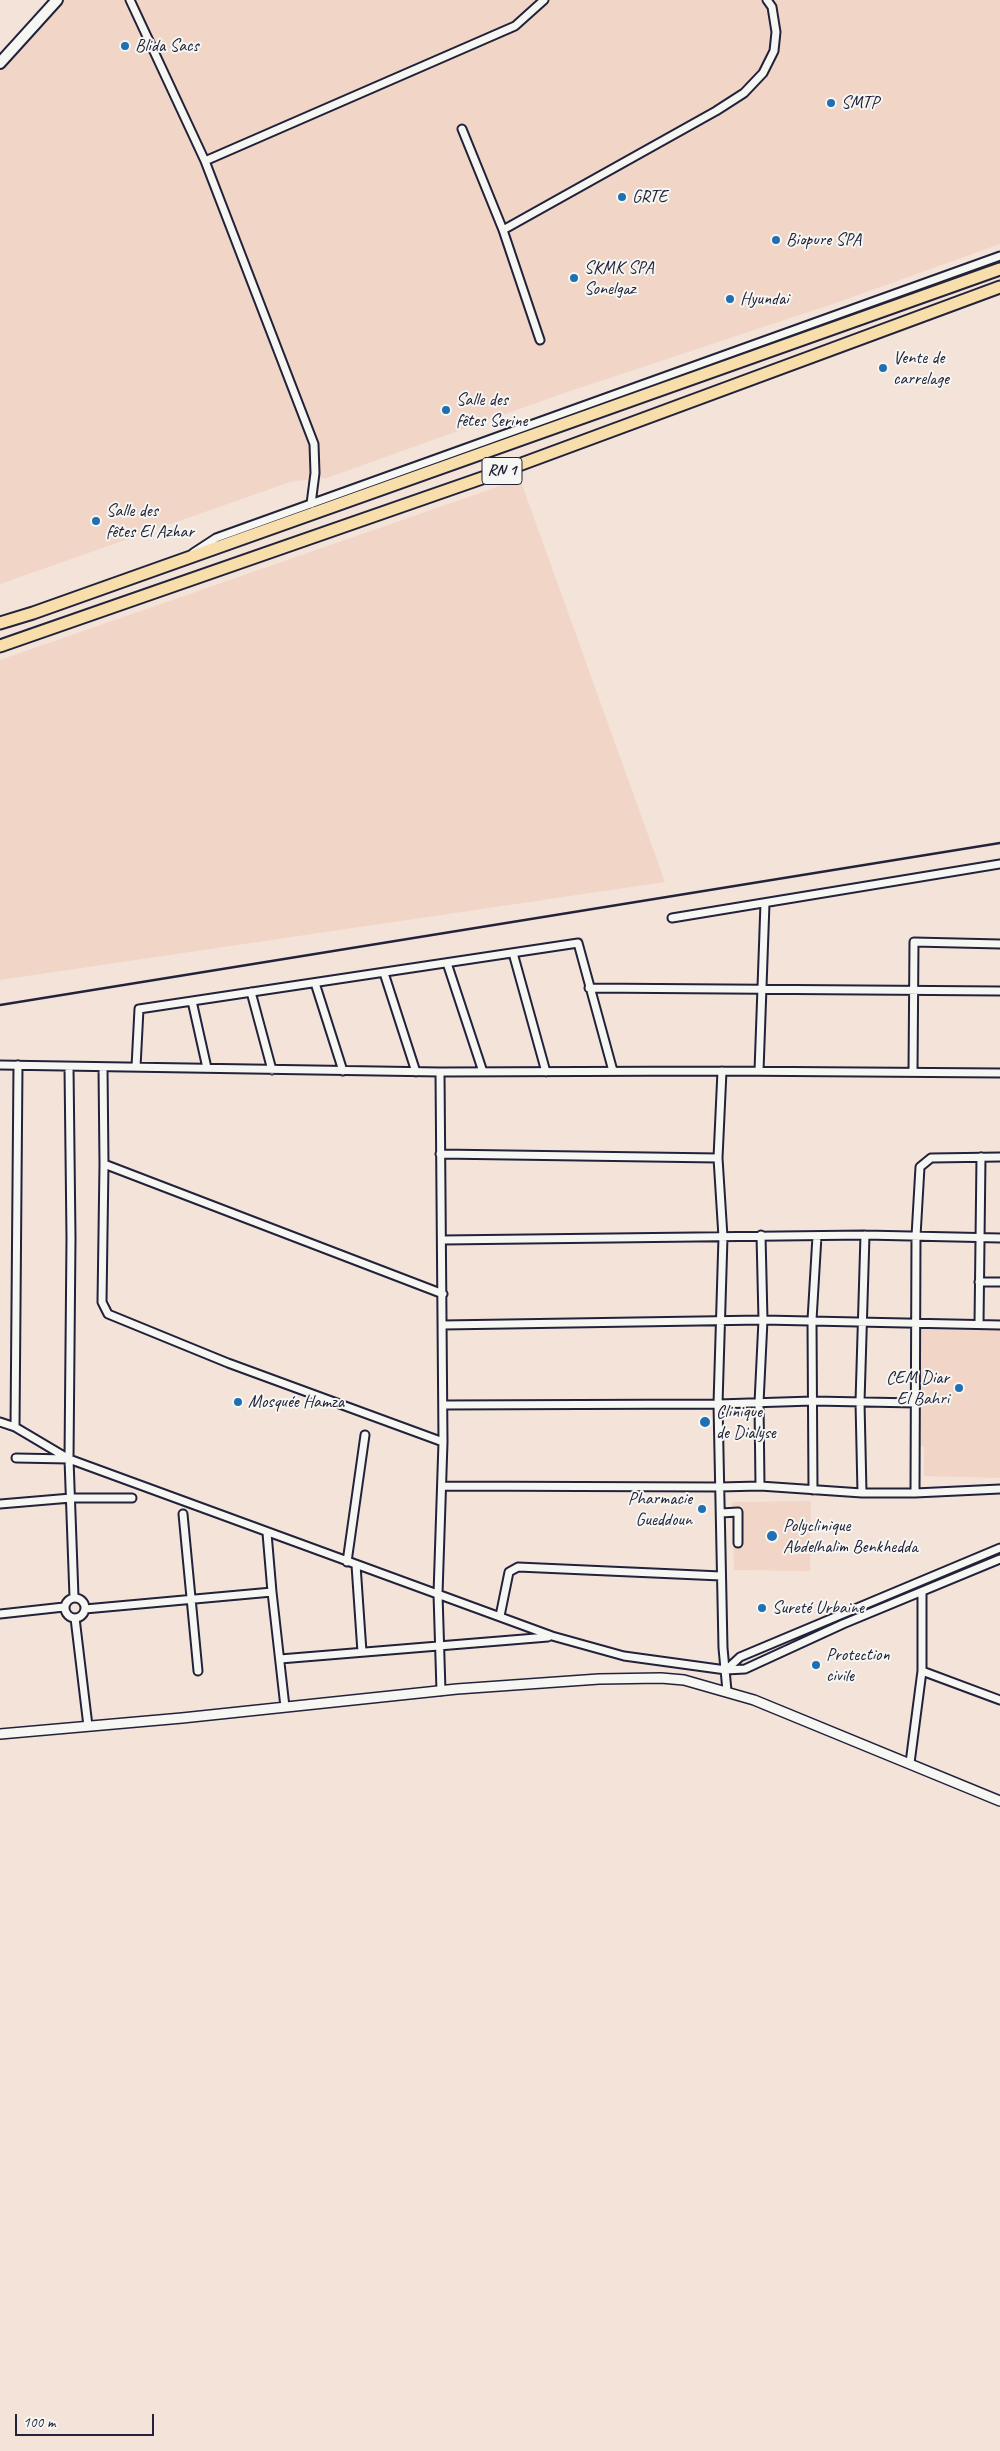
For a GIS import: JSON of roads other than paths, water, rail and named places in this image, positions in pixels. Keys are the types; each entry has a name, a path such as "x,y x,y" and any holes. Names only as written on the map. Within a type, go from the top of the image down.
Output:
{"highway":[{"name":"RN 1","path":"0,623 1000,270"},
{"name":"RN 1","path":"0,646 508,469 1000,287"}],"main road":[{"path":"0,63 57,0"}],"street":[{"path":"130,0 205,161 314,444 315,474 311,504"},
{"path":"205,161 516,26 544,0"},
{"path":"503,230 716,111 744,93 763,73 774,51 776,32 772,7 767,0"},
{"path":"462,129 503,230 540,340"},
{"path":"182,560 216,538 1000,256"},
{"path":"672,918 1000,864"},
{"path":"760,1071 765,903"},
{"path":"913,1072 914,942 1000,944"},
{"path":"136,1067 140,1009 578,943 613,1071"},
{"path":"512,953 546,1072"},
{"path":"447,963 483,1072"},
{"path":"384,972 416,1072"},
{"path":"316,983 343,1071"},
{"path":"589,988 1000,991"},
{"path":"251,992 272,1070"},
{"path":"192,1001 207,1068"},
{"path":"0,1065 416,1072 760,1071 1000,1073"},
{"path":"15,1427 18,1065"},
{"path":"68,1067 71,1238 69,1459 74,1597"},
{"path":"103,1067 102,1302 108,1314 228,1363 443,1442"},
{"path":"722,1071 718,1158 723,1237 718,1404 721,1576 727,1691"},
{"path":"440,1072 443,1240 443,1442 438,1594 441,1691"},
{"path":"440,1154 718,1158"},
{"path":"979,1324 981,1157"},
{"path":"915,1493 916,1236 920,1167 931,1158 1000,1157"},
{"path":"104,1164 443,1294"},
{"path":"443,1240 865,1235 1000,1238"},
{"path":"862,1493 860,1402 865,1235"},
{"path":"760,1486 759,1402 763,1320 761,1236"},
{"path":"813,1490 812,1320 816,1236"},
{"path":"979,1282 1000,1282"},
{"path":"443,1325 722,1320 916,1321 1000,1324"},
{"path":"443,1405 718,1404 813,1401 916,1403"},
{"path":"0,1422 15,1427 69,1459 552,1636 624,1656 726,1670 745,1669 843,1624 1000,1559"},
{"path":"347,1562 365,1435"},
{"path":"16,1458 69,1459"},
{"path":"442,1486 760,1486 862,1493 1000,1490"},
{"path":"0,1504 71,1498 132,1498"},
{"path":"721,1513 738,1512 738,1543"},
{"path":"184,1514 198,1672"},
{"path":"267,1533 285,1707"},
{"path":"726,1670 740,1657 1000,1548"},
{"path":"356,1565 362,1652"},
{"path":"500,1616 509,1572 518,1567 721,1576"},
{"path":"85,1609 272,1592"},
{"path":"910,1763 922,1671 922,1592"},
{"path":"74,1597 83,1602 85,1609 81,1616 75,1618 68,1616 64,1607 66,1602 74,1597"},
{"path":"0,1614 64,1607"},
{"path":"75,1618 88,1726"},
{"path":"280,1659 552,1636"},
{"path":"922,1671 1000,1700"},
{"path":"0,1734 441,1691 599,1679 660,1678 684,1680 727,1691 910,1763 1000,1801"}],"railway":[{"path":"0,1005 1000,843"}],"place":[{"name":"Blida Sacs","path":"125,46"},
{"name":"SMTP","path":"831,103"},
{"name":"GRTE","path":"622,197"},
{"name":"Biopure SPA","path":"776,240"},
{"name":"SKMK SPA Sonelgaz","path":"574,278"},
{"name":"Hyundai","path":"730,299"},
{"name":"Vente de carrelage","path":"883,368"},
{"name":"Salle des fêtes Serine","path":"446,410"},
{"name":"Salle des fêtes El Azhar","path":"96,521"},
{"name":"CEM Diar El Bahri","path":"959,1388"},
{"name":"Mosquée Hamza","path":"238,1402"},
{"name":"Clinique de Dialyse","path":"705,1422"},
{"name":"Pharmacie Gueddoun","path":"702,1509"},
{"name":"Polyclinique Abdelhalim Benkhedda","path":"772,1536"},
{"name":"Sureté Urbaine","path":"762,1608"},
{"name":"Protection civile","path":"816,1665"}]}
